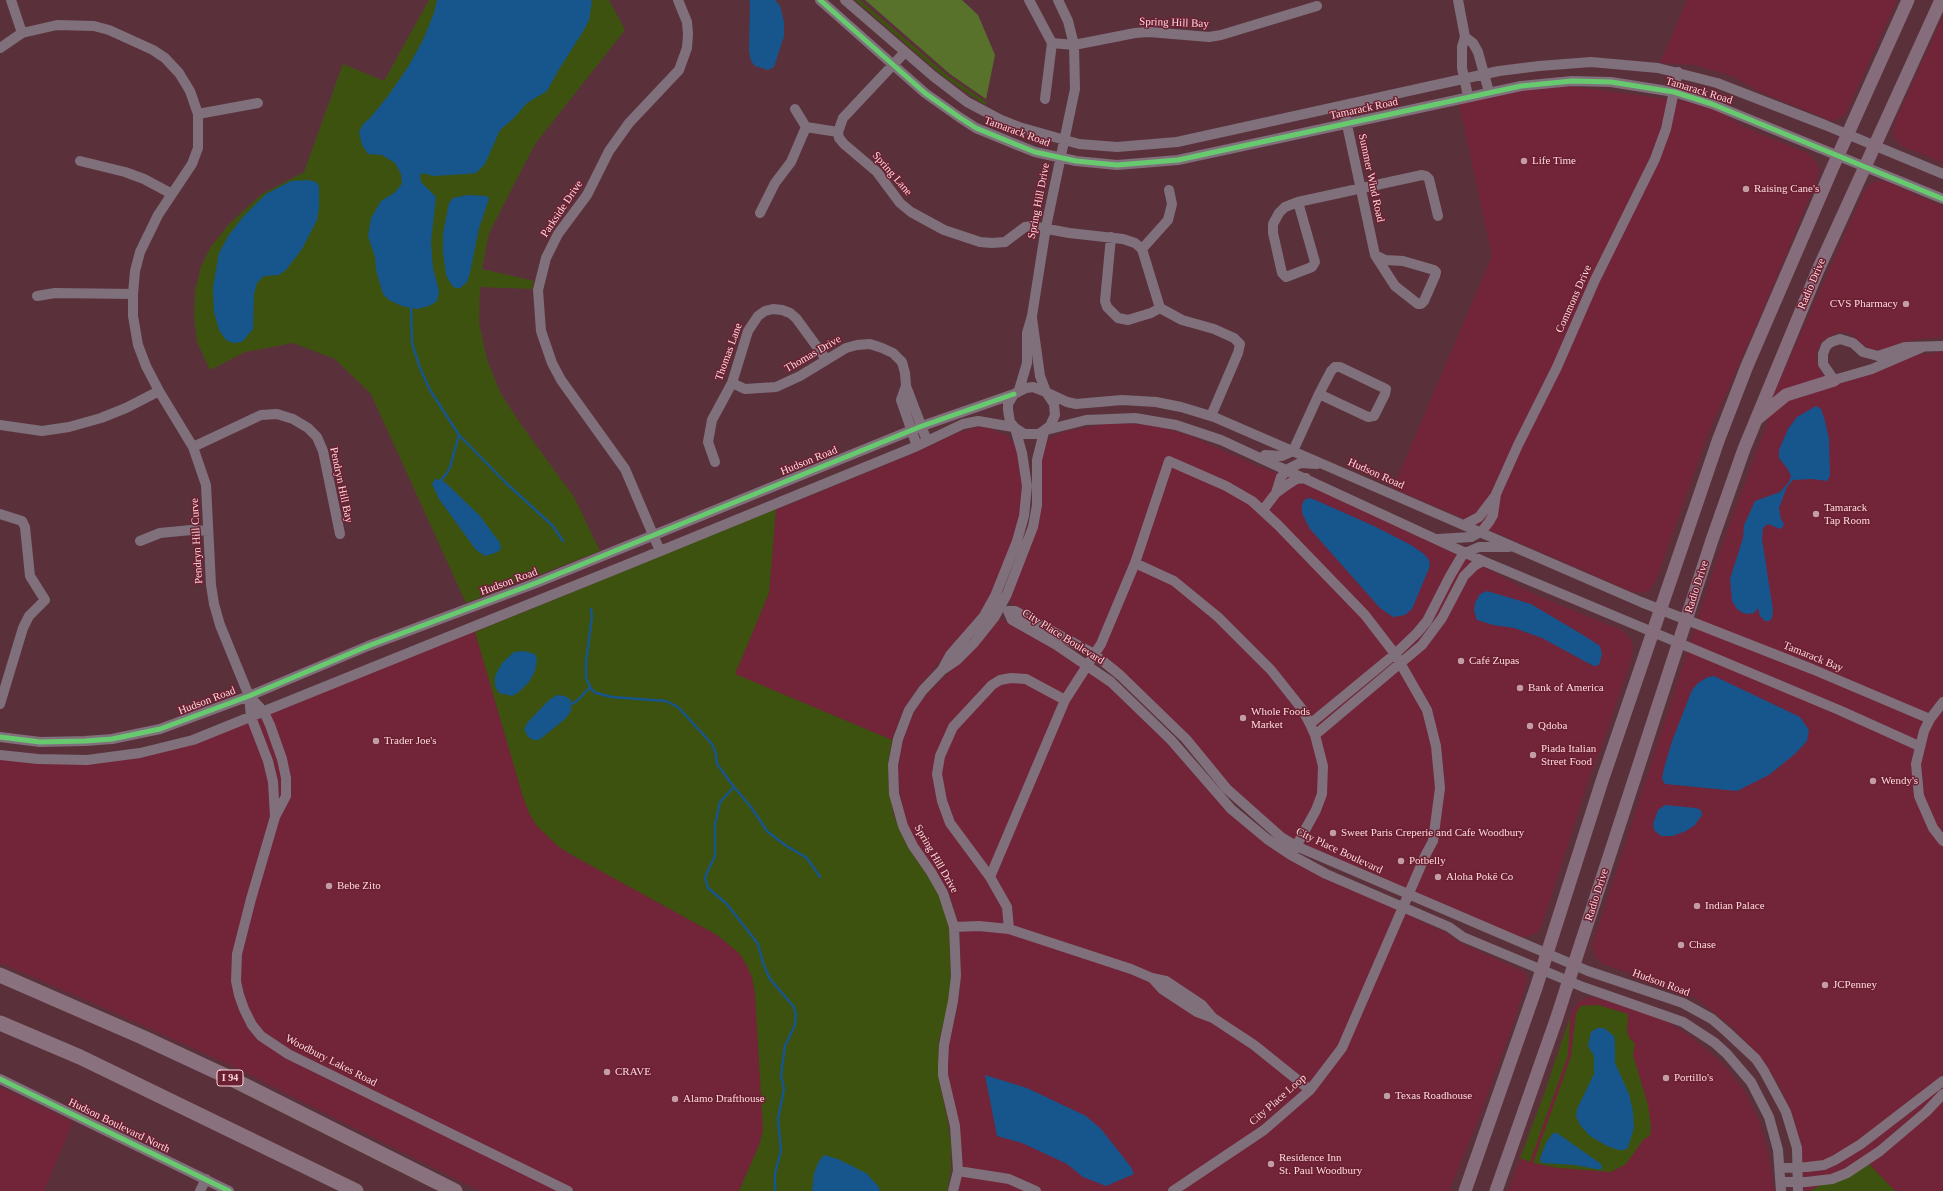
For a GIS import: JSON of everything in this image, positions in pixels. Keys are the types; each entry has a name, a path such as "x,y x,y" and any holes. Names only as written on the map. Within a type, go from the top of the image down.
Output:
{"highway":[{"name":"I 94","path":"0,976 142,1037 230,1078 455,1191"},
{"path":"0,1023 80,1057 356,1191"}],"main road":[{"path":"1464,1191 1542,970 1602,781 1700,489 1747,366 1847,134 1908,0"},
{"name":"Radio Drive","path":"1496,1191 1575,965 1722,510 1755,421 1818,270 1941,0"},
{"path":"1755,421 1786,395 1834,380"}],"street":[{"path":"11,0 22,33"},
{"name":"Parkside Drive","path":"660,551 625,469 561,380 552,363 541,331 538,290 546,258 558,234 587,195 609,151 629,123 679,70 687,48 688,34 687,22 678,0"},
{"name":"Tamarack Road","path":"820,0 892,64 944,107 976,128 1015,144 1060,158 1117,165 1159,163 1200,156 1468,96 1521,86 1572,81 1611,82 1674,92 1712,104 1943,199"},
{"name":"Tamarack Road","path":"845,0 951,91 984,111 1019,127 1064,141 1117,147 1157,145 1464,80 1485,74 1539,66 1591,62 1652,67 1678,72 1717,83 1875,145 1943,174"},
{"path":"1029,0 1052,43 1045,99"},
{"name":"Spring Hill Drive","path":"1017,392 1026,369 1026,333 1032,316 1046,227 1075,89 1074,45 1068,21 1058,0"},
{"path":"1458,0 1465,37 1462,56 1464,80 1468,96"},
{"name":"Spring Hill Bay","path":"1074,45 1135,33 1149,32 1209,37 1221,35 1317,6"},
{"name":"Pendryn Hill Curve","path":"0,48 22,33 57,25 94,26 109,30 153,50 165,58 179,73 190,91 198,114 198,148 192,164 149,232 140,252 135,271 133,316 138,345 146,366 159,391 193,447 206,485 211,585 214,604 220,625 249,696"},
{"path":"1465,37 1473,43 1478,52 1489,92"},
{"path":"1052,43 1074,45"},
{"path":"795,109 806,127 838,132 843,118 892,64 905,52"},
{"name":"Commons Drive","path":"1481,532 1488,525 1493,515 1496,494 1518,445 1557,367 1595,280 1650,170 1666,129 1678,72"},
{"path":"198,114 258,103"},
{"name":"Summer Wind Road","path":"1343,106 1375,255"},
{"path":"760,213 776,183 790,162 806,127"},
{"name":"Spring Lane","path":"838,132 839,138 844,144 877,172 900,203 917,216 944,230 973,240 992,243 1005,242 1025,227 1046,227 1070,233 1111,237 1135,243 1142,249"},
{"path":"80,160 138,176 158,185 172,194"},
{"path":"1298,202 1315,262 1312,267 1286,277 1282,273 1273,233 1273,224 1279,213 1285,207 1298,202 1422,175 1429,179 1438,216"},
{"path":"1169,190 1172,204 1168,220 1142,249 1160,308 1182,320 1214,329 1234,338 1240,344 1238,353 1210,416"},
{"path":"1111,237 1105,301 1107,307 1118,318 1128,320 1151,314 1160,308"},
{"path":"1375,255 1385,260 1403,261 1434,270 1436,272 1435,276 1424,302 1418,304 1396,286 1375,255"},
{"path":"37,296 55,293 133,294"},
{"name":"Thomas Lane","path":"715,462 708,442 712,420 732,383 748,331 758,316 766,311 782,310 790,313 796,318 826,359"},
{"name":"Spring Hill Drive","path":"1032,316 1036,334 1038,364 1047,393"},
{"path":"1923,347 1872,370 1834,380 1823,364 1823,354 1826,346 1831,342 1840,339 1847,340 1863,352 1878,356 1904,347 1943,346"},
{"name":"Thomas Drive","path":"732,383 745,389 776,387 800,376 846,348 857,344 870,344 893,353 902,362 906,386 927,441"},
{"path":"1257,455 1280,456 1293,451 1319,394 1335,367 1340,367 1386,389 1374,416 1368,417 1319,394"},
{"name":"Thomas Drive","path":"906,386 901,400 917,446"},
{"path":"1014,428 1010,422 1008,404 1017,392 1033,387 1047,393 1054,404 1055,415 1050,426 1045,431"},
{"path":"0,425 42,431 69,427 101,418 126,408 159,391"},
{"name":"Hudson Road","path":"0,737 56,742 112,739 160,729 249,696 368,646 536,583 922,426 1017,392"},
{"name":"Hudson Road","path":"1047,393 1072,404 1122,400 1147,401 1181,407 1210,416 1686,619"},
{"name":"Pendryn Hill Bay","path":"193,447 261,415 277,414 298,422 308,428 317,437 323,451 340,534"},
{"path":"0,755 63,760 88,760 140,753 193,740 251,718 917,446 955,428 978,421 1014,428 1029,435 1074,422 1099,419 1144,419 1168,423 1197,431 1288,469 1483,561 1919,746"},
{"name":"Spring Hill Drive","path":"1000,607 1026,509 1026,479 1022,453 1014,428"},
{"name":"Spring Hill Drive","path":"953,1191 958,1172 954,1126 942,1065 944,1045 954,1001 956,976 954,927 943,892 913,846 903,826 896,805 893,783 896,748 904,720 919,695 942,670 950,655 984,616 1000,607 1025,550 1033,527 1037,505 1037,460 1045,431"},
{"name":"City Place Loop","path":"1135,563 1170,461 1226,486 1252,501 1263,510 1365,615 1398,659 1427,710 1436,746 1440,788 1433,841 1342,1048 1310,1090 1264,1130 1172,1191"},
{"path":"1276,493 1281,477 1288,469 1300,463 1324,464"},
{"path":"1263,510 1276,493 1294,480 1306,478"},
{"path":"1464,525 1479,517 1496,494"},
{"path":"0,514 22,521 25,527 30,576 44,600 29,616 0,704"},
{"path":"140,541 160,533 191,530 208,531"},
{"path":"1436,539 1466,538 1481,532"},
{"path":"1315,735 1398,659 1427,621 1456,564 1466,553 1482,547 1515,547"},
{"path":"1310,724 1398,659 1422,645 1432,634 1442,618 1464,576 1474,566 1483,561"},
{"path":"990,877 1065,700 1101,644 1135,563 1174,581 1218,617 1271,670 1302,709 1315,735 1323,766 1322,794 1316,810 1291,855"},
{"name":"City Place Boulevard","path":"1000,607 1016,610 1094,654 1120,675 1186,739 1228,789 1281,837 1296,846 1547,953"},
{"name":"City Place Boulevard","path":"1000,607 1012,620 1087,665 1111,682 1171,740 1231,810 1261,835 1291,855 1326,874 1449,927 1463,937 1542,970"},
{"name":"Tamarack Bay","path":"1686,619 1930,719"},
{"path":"1009,929 1007,907 990,877 950,823 942,801 937,774 940,756 953,727 992,685 1000,680 1011,678 1026,679 1065,700"},
{"path":"249,696 251,718 268,761 273,782 275,817"},
{"name":"Woodbury Lakes Road","path":"249,696 264,712 282,759 286,778 286,796 275,817 239,943 236,965 236,981 244,1009 252,1025 261,1036 288,1054 568,1191"},
{"path":"1943,702 1930,719 1919,746 1916,764 1919,796 1933,828 1943,841"},
{"path":"954,927 979,926 1009,929 1131,969 1152,978 1162,989 1197,1012 1213,1018 1254,1045 1310,1090"},
{"name":"Hudson Road","path":"1547,953 1575,965 1683,1003 1726,1031 1756,1059 1777,1095 1793,1132 1799,1167 1799,1187"},
{"path":"1542,970 1683,1022 1701,1033 1723,1050 1751,1082 1762,1102 1775,1136 1780,1168 1781,1187 1799,1187 1832,1179 1847,1173 1880,1151 1926,1112 1943,1094"},
{"name":"Hudson Boulevard North","path":"0,1079 229,1191"},
{"path":"1780,1168 1824,1165 1846,1154 1943,1081"},
{"path":"958,1172 989,1174 1009,1179 1036,1191"},
{"path":"200,1191 206,1179"}],"shaded area":[{"path":"1687,0 1897,0 1846,113 1841,118 1832,121 1760,92 1732,76 1694,65 1660,63"},
{"path":"1943,16 1943,163 1902,146 1895,139 1893,130 1895,122"},
{"path":"1570,86 1696,103 1724,114 1744,127 1807,153 1814,159 1819,168 1818,177 1765,305 1708,434 1657,578 1651,589 1643,593 1630,591 1393,488 1492,256 1459,103 1527,90"},
{"path":"1876,181 1886,181 1943,207 1943,337 1912,340 1878,351 1866,347 1851,334 1842,332 1836,333 1822,341 1817,351 1816,360 1822,374 1833,384 1917,355 1943,352 1943,1191 1895,1191 1867,1162 1834,1181 1810,1191 1804,1191 1802,1154 1794,1119 1780,1086 1756,1052 1732,1027 1696,998 1672,987 1602,964 1594,955 1592,946 1718,556 1767,423 1772,398 1865,189"},
{"path":"1111,423 1153,425 1191,436 1257,466 1302,482 1484,567 1534,594 1621,630 1630,638 1633,647 1631,660 1590,776 1543,922 1538,932 1527,937 1517,936 1291,839 1247,804 1203,754 1073,638 1012,604 1009,596 1028,550 1040,463 1046,442 1053,436 1068,431"},
{"path":"977,427 988,428 1006,435 1015,444 1024,483 1021,520 994,589 980,614 915,691 901,714 892,740 735,674 769,593 776,510 917,452 955,434"},
{"path":"1001,619 1055,647 1100,677 1169,742 1240,821 1420,921 1445,932 1459,942 1525,972 1527,981 1514,1021 1479,1118 1449,1191 959,1191 961,1173 947,1065 950,1037 957,1011 961,981 960,929 947,889 920,849 908,827 901,803 898,771 902,742 919,704 934,687 975,648 998,620"},
{"path":"474,627 526,806 548,837 570,854 717,935 739,953 746,964 752,977 755,994 763,1129 760,1143 739,1191 480,1191 230,1065 98,1005 0,963 0,755 63,760 167,748"},
{"path":"1588,997 1598,998 1665,1020 1693,1038 1724,1065 1746,1093 1760,1123 1767,1148 1774,1191 1508,1191 1573,1010 1578,1002"},
{"path":"0,1087 73,1122 44,1191 0,1191"}],"green space":[{"path":"429,0 609,0 625,30 535,144 489,233 482,269 534,281 532,289 480,287 479,323 487,360 501,394 522,426 574,497 600,551 466,603 371,394 335,359 293,343 245,352 210,370 197,342 194,317 195,291 201,267 210,248 229,224 262,194 304,172 343,64 384,81"},
{"path":"855,0 860,0 947,75 986,102 985,105 944,77"},
{"path":"865,0 962,0 978,15 995,55 986,99 950,74"},
{"path":"776,509 769,593 735,674 892,740 888,763 888,781 893,814 907,846 937,890 949,930 951,983 947,1010 939,1039 938,1063 940,1085 951,1143 951,1171 947,1191 739,1191 760,1143 763,1129 755,994 752,977 746,964 739,953 717,935 570,854 559,847 537,826 530,815 523,797 475,632"},
{"path":"1598,1005 1628,1014 1627,1032 1630,1039 1635,1043 1633,1055 1648,1105 1651,1126 1650,1136 1644,1139 1626,1164 1611,1172 1558,1168 1533,1163 1571,1056 1576,1014 1580,1006"},
{"path":"1570,1017 1568,1055 1530,1162 1520,1158 1544,1094"},
{"path":"1867,1162 1895,1191 1810,1191 1834,1181"}],"water":[{"path":"437,0 591,0 592,2 589,20 584,30 547,91 527,103 514,118 500,130 485,164 476,173 434,176 422,173 420,176 421,182 436,197 431,242 433,268 439,291 437,301 429,306 417,309 402,306 389,300 383,294 376,270 375,257 368,236 371,218 381,201 394,193 402,184 401,174 395,163 382,155 368,154 362,145 359,132 363,124 370,118 388,96 408,67 423,40 434,13"},
{"path":"749,0 775,0 780,6 784,22 784,36 774,67 768,70 755,66 751,61 749,50"},
{"path":"308,180 316,182 319,186 319,207 317,220 302,249 286,270 279,275 264,276 257,283 254,294 253,329 242,342 233,343 226,340 219,330 214,312 213,288 219,253 229,235 243,217 266,194 291,181"},
{"path":"467,195 487,196 489,199 479,228 467,282 460,288 455,288 446,275 443,252 443,234 449,203 453,198"},
{"path":"1816,406 1821,409 1829,439 1830,476 1827,481 1812,479 1793,480 1787,487 1779,508 1781,519 1784,524 1782,528 1780,529 1768,524 1763,528 1762,539 1773,610 1772,618 1769,621 1765,621 1760,616 1758,608 1754,613 1748,614 1737,609 1732,601 1730,579 1743,538 1744,525 1755,501 1780,492 1789,482 1791,476 1779,458 1779,450 1788,429 1797,417"},
{"path":"435,479 442,480 480,516 500,543 501,548 498,552 485,556 476,550 439,499 432,484"},
{"path":"1309,498 1374,526 1411,545 1424,554 1429,560 1430,566 1412,609 1405,615 1393,617 1380,608 1310,529 1302,513 1302,505 1304,500"},
{"path":"1487,591 1531,604 1600,646 1602,654 1599,665 1594,666 1542,638 1514,628 1493,625 1477,620 1474,611 1475,603 1480,594"},
{"path":"524,651 535,654 537,659 535,671 529,682 519,692 512,696 499,693 495,686 495,676 502,663 514,652"},
{"path":"1714,676 1800,717 1809,730 1807,741 1795,754 1769,775 1737,791 1665,784 1662,779 1664,768 1672,741 1692,690 1698,683 1708,677"},
{"path":"557,695 565,696 571,700 571,711 565,719 539,740 534,740 528,737 524,729 528,722 549,700"},
{"path":"1665,805 1696,808 1701,810 1702,815 1695,825 1686,831 1673,836 1661,836 1654,830 1653,824 1658,810"},
{"path":"1597,1028 1604,1028 1614,1036 1615,1063 1629,1094 1633,1111 1634,1128 1628,1147 1625,1150 1619,1150 1607,1146 1590,1136 1580,1125 1576,1116 1577,1109 1594,1074 1594,1056 1588,1046 1591,1032"},
{"path":"985,1075 1027,1088 1086,1116 1101,1129 1131,1167 1134,1174 1106,1186 1083,1177 1067,1164 1022,1143 997,1136"},
{"path":"1553,1133 1557,1133 1597,1161 1602,1165 1601,1170 1575,1165 1541,1163 1540,1158 1546,1143"},
{"path":"824,1155 838,1159 866,1173 878,1186 880,1191 812,1191 814,1173 819,1161"}],"waterway":[{"path":"411,308 412,343 420,368 430,390 459,435 506,483 553,526 563,541"},
{"path":"441,480 450,467 459,435"},
{"path":"591,609 592,617 586,662 586,678 591,689 596,693 612,697 666,701 678,707 712,744 716,754 717,764 734,787 720,802 715,824 715,856 705,877 708,888 726,903 758,944 763,963 770,979 794,1007 796,1015 795,1025 785,1046 781,1075 784,1089 778,1119 781,1151 775,1173 775,1191"},
{"path":"572,704 578,700 590,687"},
{"path":"734,787 751,807 767,831 785,845 807,858 820,877"}],"cycle path":[{"path":"820,0 925,93 976,128 1035,152 1076,161 1117,165 1178,160 1521,86 1572,81 1611,82 1674,92 1712,104 1943,199"},
{"path":"0,737 40,742 85,741 112,739 160,729 249,696 368,646 536,583 922,426 1014,394"},
{"path":"0,1079 229,1191"}],"place":[{"name":"Life Time","path":"1524,161"},
{"name":"Raising Cane's","path":"1746,189"},
{"name":"CVS Pharmacy","path":"1906,304"},
{"name":"Tamarack Tap Room","path":"1816,514"},
{"name":"Café Zupas","path":"1461,661"},
{"name":"Bank of America","path":"1520,688"},
{"name":"Whole Foods Market","path":"1243,718"},
{"name":"Qdoba","path":"1530,726"},
{"name":"Trader Joe's","path":"376,741"},
{"name":"Piada Italian Street Food","path":"1533,755"},
{"name":"Wendy's","path":"1873,781"},
{"name":"Sweet Paris Creperie and Cafe Woodbury","path":"1333,833"},
{"name":"Potbelly","path":"1401,861"},
{"name":"Aloha Pokē Co","path":"1438,877"},
{"name":"Bebe Zito","path":"329,886"},
{"name":"Indian Palace","path":"1697,906"},
{"name":"Chase","path":"1681,945"},
{"name":"JCPenney","path":"1825,985"},
{"name":"CRAVE","path":"607,1072"},
{"name":"Portillo's","path":"1666,1078"},
{"name":"Texas Roadhouse","path":"1387,1096"},
{"name":"Alamo Drafthouse","path":"675,1099"},
{"name":"Residence Inn St. Paul Woodbury","path":"1271,1164"}]}
